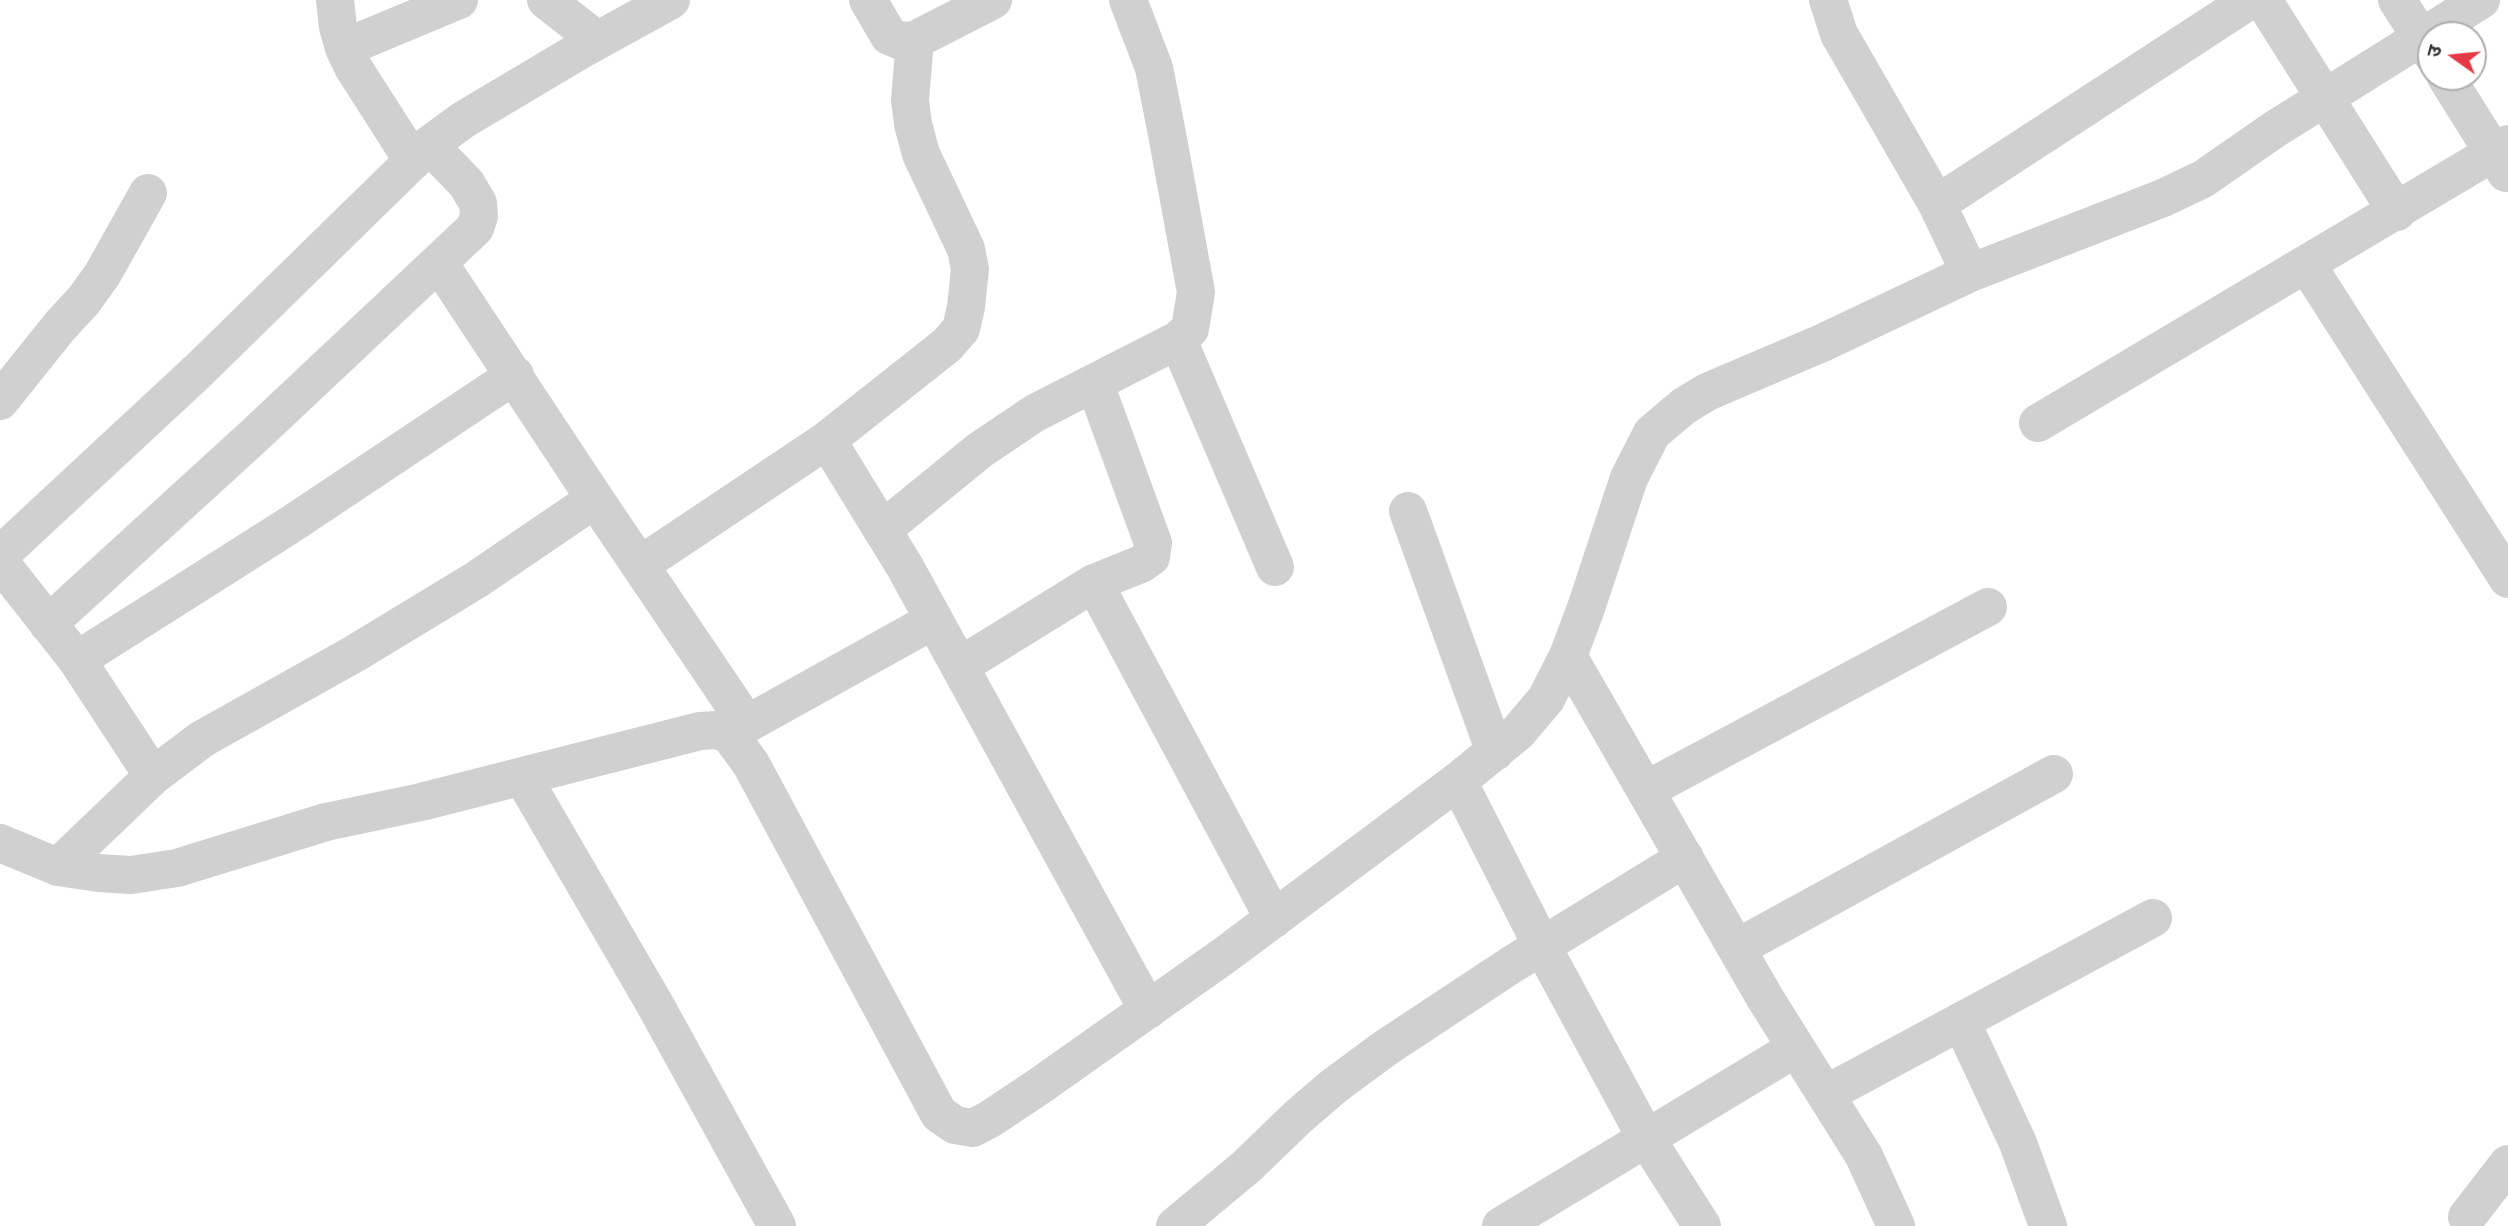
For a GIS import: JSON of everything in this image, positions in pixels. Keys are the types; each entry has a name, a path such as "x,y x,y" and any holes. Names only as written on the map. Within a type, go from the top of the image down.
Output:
{"street":[{"path":"48,624 256,435 475,228 479,216 478,203 466,183 421,153 353,67 338,27 335,0"},
{"path":"344,48 459,0"},
{"path":"546,0 597,40"},
{"path":"0,555 197,372 421,153 463,120 597,40 671,0"},
{"path":"868,0 889,36 901,41 915,40 993,0"},
{"path":"882,530 980,450 1035,413 1178,340 1191,329 1196,292 1154,68 1128,0"},
{"path":"1828,0 1839,34 1937,204 1970,273"},
{"path":"1937,204 2249,0"},
{"path":"2263,0 2398,212"},
{"path":"2397,0 2417,31"},
{"path":"2455,21 2481,0"},
{"path":"640,565 827,440 947,345 961,329 970,270 966,249 921,154 913,124 910,100 915,40"},
{"path":"439,263 640,565 738,729 751,764 939,1114 956,1125 973,1128 1029,1093 1274,919 1458,781 1518,732 1546,699 1568,656 1629,478 1652,433 1684,406 1707,392 1822,343 1970,273 2163,198 2203,179 2326,96 2417,50"},
{"path":"2038,423 2398,212 2503,157 2456,91"},
{"path":"0,401 90,292 148,193"},
{"path":"2306,265 2508,579"},
{"path":"1178,340 1275,567"},
{"path":"77,660 515,376"},
{"path":"960,666 1094,583 1141,564 1151,557 1153,543 1095,384"},
{"path":"827,440 960,666 1148,1010"},
{"path":"58,867 153,776 202,739 376,641 476,580 595,499"},
{"path":"1408,511 1495,752"},
{"path":"0,562 77,660 153,776"},
{"path":"1094,583 1274,919"},
{"path":"1646,790 1988,607"},
{"path":"0,843 58,867 99,873 131,875 177,868 326,822 421,802 700,731 738,729 934,620"},
{"path":"1568,656 1796,1048 1864,1156 1896,1226"},
{"path":"1737,948 2054,774"},
{"path":"522,776 653,1001 777,1226"},
{"path":"1458,781 1542,946 1646,1138 1702,1226"},
{"path":"1175,1226 1246,1167 1298,1116 1334,1086 1436,1012 1685,858"},
{"path":"1826,1094 2153,918"},
{"path":"1961,1021 2018,1143 2048,1226"},
{"path":"1509,1224 1796,1048"},
{"path":"2467,1217 2508,1164"}]}
